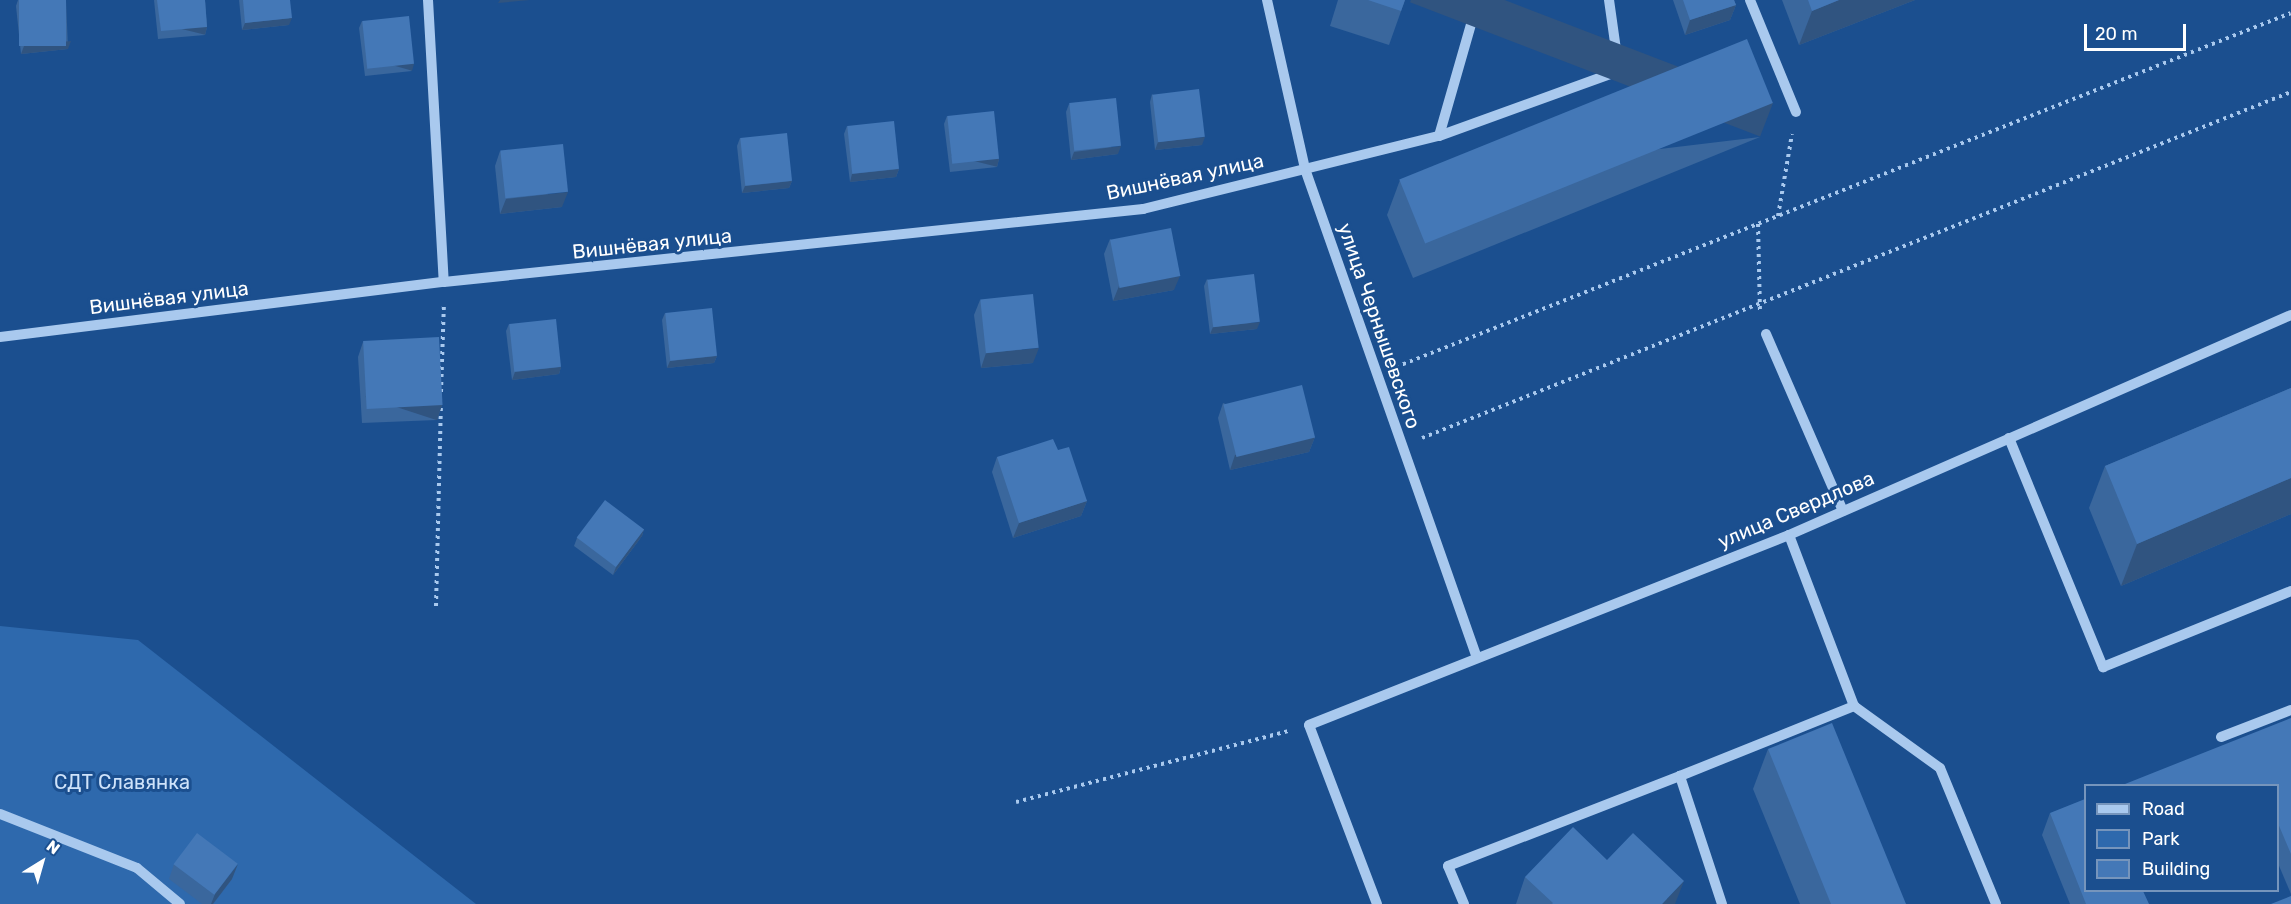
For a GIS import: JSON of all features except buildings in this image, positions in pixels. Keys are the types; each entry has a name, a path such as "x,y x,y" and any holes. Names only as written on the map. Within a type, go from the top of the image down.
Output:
{"street":[{"path":"428,0 444,282"},
{"name":"улица Чернышевского","path":"1267,0 1305,169 1477,658"},
{"path":"1439,136 1478,0"},
{"name":"Вишнёвая улица","path":"0,337 444,282 1143,209 1439,136 1619,71 1609,0"},
{"path":"1750,0 1796,112"},
{"name":"улица Свердлова","path":"1309,725 1789,535 2291,315"},
{"path":"1766,334 1843,511"},
{"path":"2009,438 2103,667 2291,591"},
{"path":"1789,535 1854,706 1940,768 1996,904"},
{"path":"1464,904 1449,866 1854,706"},
{"path":"2221,738 2291,710"},
{"path":"1309,725 1377,904"},
{"path":"1680,776 1722,904"},
{"path":"0,814 137,868 180,904"}],"path":[{"path":"1377,375 2291,13"},
{"path":"1402,446 2291,92"},
{"path":"1778,216 1796,112"},
{"path":"1757,303 1758,224"},
{"path":"436,606 444,282"},
{"path":"1016,802 1309,725"}],"green space":[{"name":"СДТ Славянка","path":"0,626 138,640 476,904 0,904"}]}
